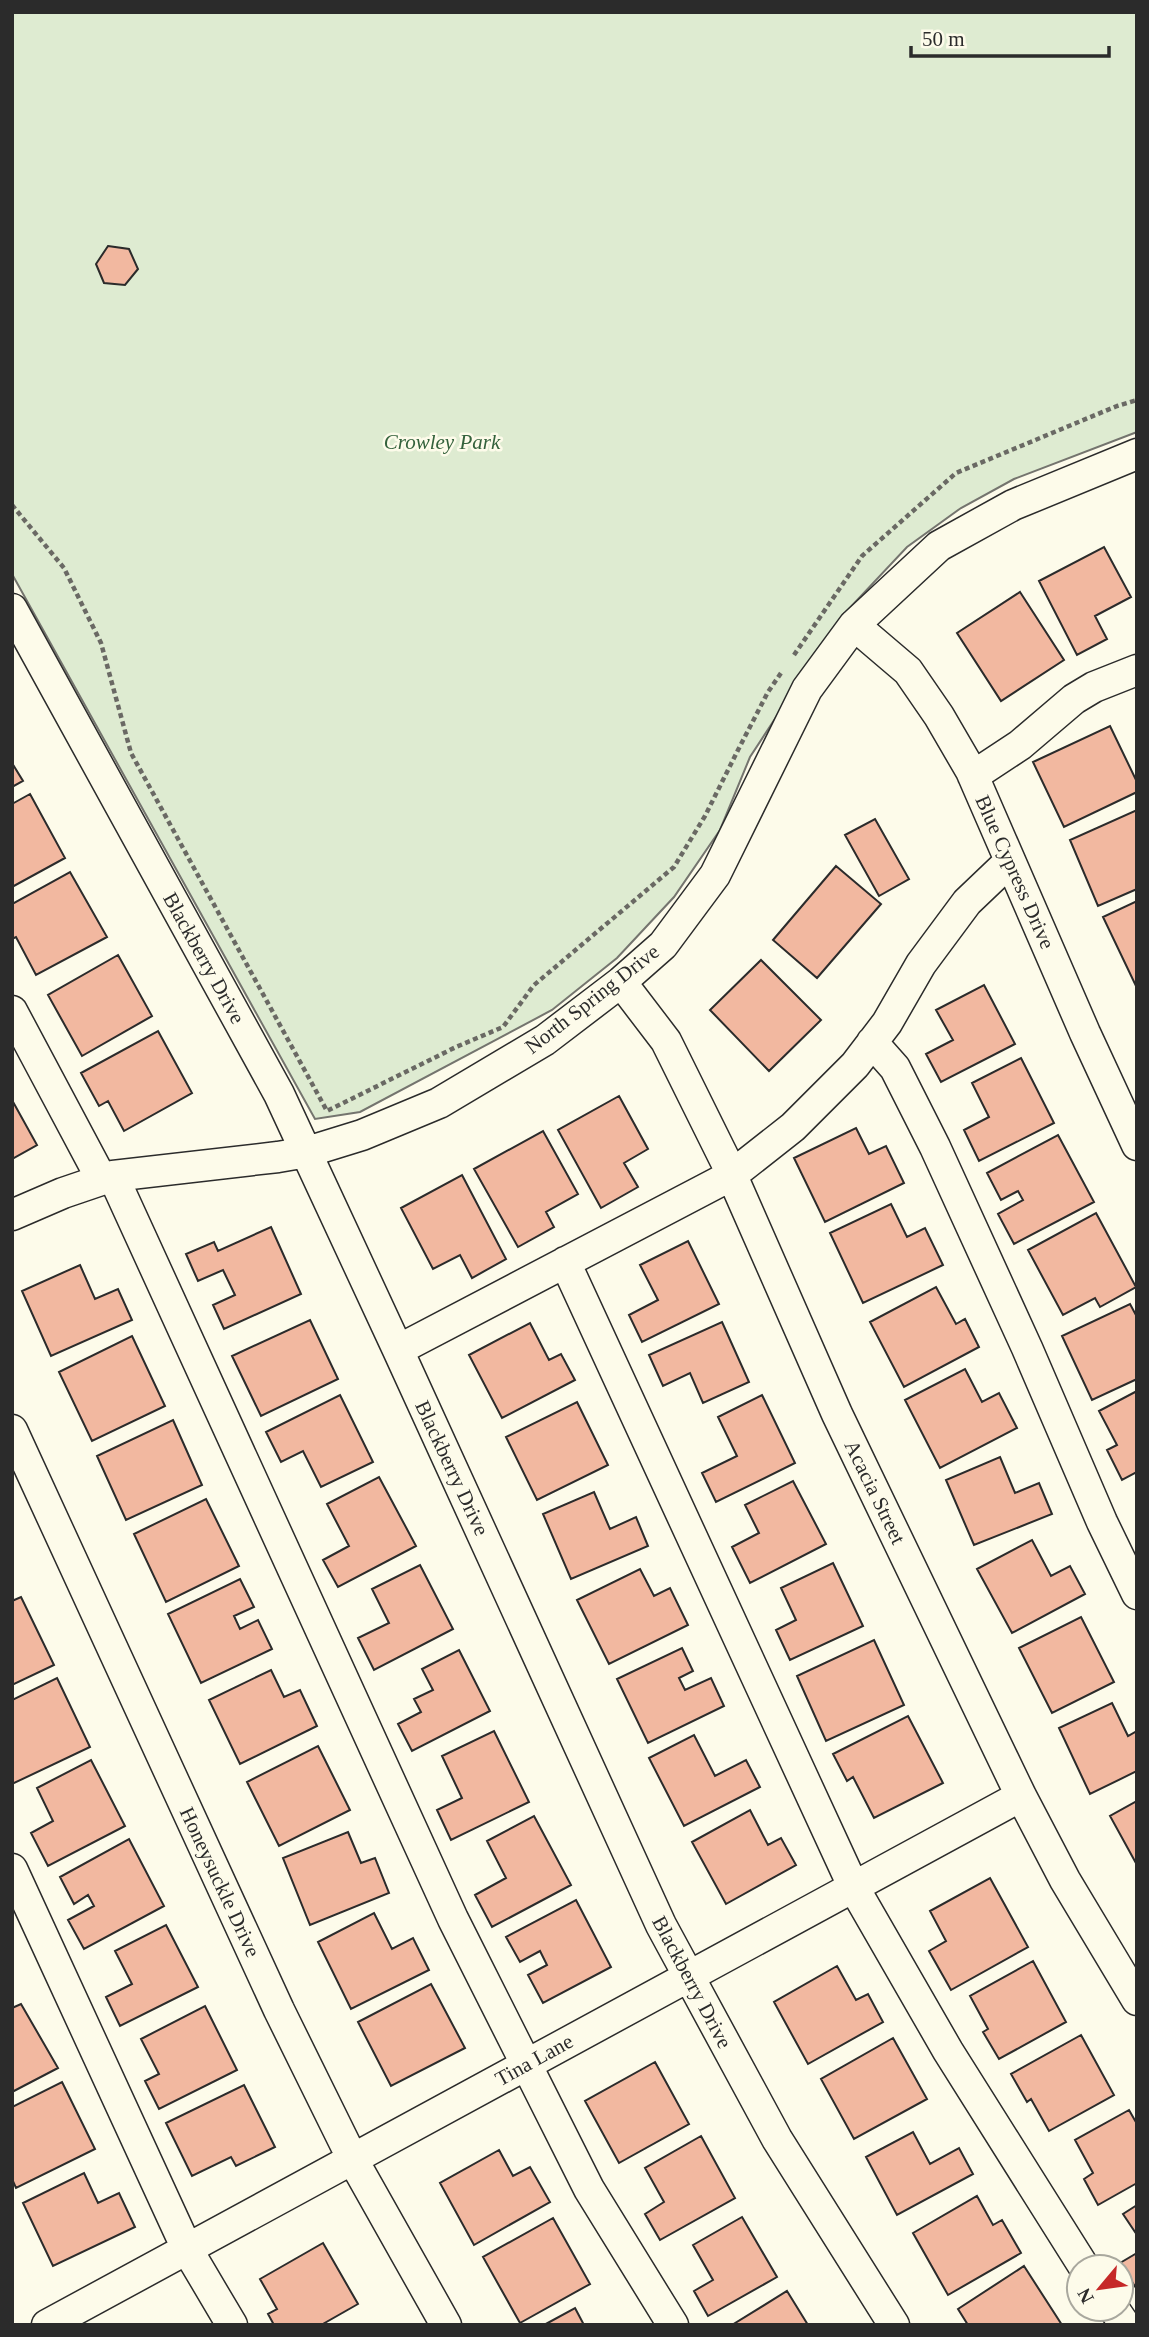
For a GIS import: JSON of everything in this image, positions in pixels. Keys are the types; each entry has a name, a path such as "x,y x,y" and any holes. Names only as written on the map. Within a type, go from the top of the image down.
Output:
{"street":[{"name":"North Spring Drive","path":"12,1216 63,1193 108,1178 307,1152 362,1135 439,1102 545,1040 621,982 663,945 715,875 807,689 854,625 939,547 1013,505 1137,454"},
{"name":"Blackberry Drive","path":"12,608 279,1094 655,1913 687,1976 777,2139 894,2325"},
{"name":"Blue Cypress Drive","path":"854,625 908,671 939,716 973,776 1137,1145"},
{"path":"973,776 1020,745 1074,699 1094,687 1136,674"},
{"path":"398,1350 732,1175 793,1126 855,1065 887,1023 921,964 967,902 1010,861"},
{"name":"Acacia Street","path":"621,982 666,1041 732,1175 837,1414 1021,1796 1065,1880 1137,2000"},
{"path":"12,1011 108,1178 453,1919 526,2065 589,2189 673,2325"},
{"path":"872,1042 895,1068 935,1147 1102,1522 1137,1594"},
{"path":"565,1262 853,1886 955,2063 1075,2253"},
{"name":"Honeysuckle Drive","path":"12,1430 279,2010 353,2160 446,2325"},
{"name":"Tina Lane","path":"47,2325 1021,1796"},
{"path":"12,1870 187,2249 232,2325"}],"path":[{"path":"791,660 862,556 956,473 1137,400"},
{"path":"12,505 64,568 101,643 131,753 327,1111 456,1047 503,1027 534,985 674,867 705,816 762,704 783,671"}],"green space":[{"name":"Crowley Park","path":"12,12 1137,12 1137,432 1014,479 961,508 907,547 843,615 750,757 720,830 674,897 617,958 552,1010 360,1112 315,1119 12,574"}],"building":[{"path":"108,246 129,249 138,269 125,285 104,283 96,264"},
{"path":"1104,547 1131,597 1095,616 1107,639 1077,655 1039,581"},
{"path":"1020,592 1064,660 1001,701 957,633"},
{"path":"1110,726 1137,782 1137,792 1064,827 1033,762"},
{"path":"12,763 23,781 12,787"},
{"path":"30,794 65,858 12,887 12,804"},
{"path":"1137,810 1137,889 1098,906 1070,840"},
{"path":"875,819 909,879 879,896 845,835"},
{"path":"836,866 881,904 817,978 773,940"},
{"path":"70,872 107,937 36,975 16,937 12,939 12,904"},
{"path":"1137,901 1137,985 1136,986 1103,917"},
{"path":"118,955 152,1016 82,1056 48,995"},
{"path":"761,960 821,1020 769,1071 710,1010"},
{"path":"984,985 1015,1044 941,1082 926,1054 953,1040 936,1010"},
{"path":"158,1031 192,1093 124,1131 108,1101 99,1106 81,1073"},
{"path":"1021,1058 1054,1123 979,1161 964,1130 989,1117 972,1083"},
{"path":"619,1096 648,1149 624,1163 638,1187 601,1208 558,1130"},
{"path":"12,1100 37,1145 12,1159"},
{"path":"856,1128 869,1154 886,1146 904,1183 825,1222 794,1158"},
{"path":"543,1131 578,1194 546,1212 554,1227 518,1247 474,1169"},
{"path":"1058,1135 1094,1202 1014,1244 998,1214 1023,1200 1018,1191 1001,1200 987,1173"},
{"path":"462,1175 506,1259 472,1278 460,1255 433,1269 401,1208"},
{"path":"891,1204 907,1237 925,1228 943,1265 863,1303 830,1233"},
{"path":"1096,1213 1136,1287 1100,1307 1095,1298 1063,1315 1028,1250"},
{"path":"271,1227 301,1294 224,1329 213,1305 235,1295 223,1270 198,1281 186,1254 214,1242 218,1251"},
{"path":"688,1241 719,1304 642,1342 629,1315 658,1300 640,1265"},
{"path":"80,1265 95,1299 118,1289 132,1320 51,1356 22,1291"},
{"path":"936,1287 956,1324 965,1319 979,1347 904,1387 870,1322"},
{"path":"1130,1304 1137,1317 1137,1379 1092,1400 1062,1336"},
{"path":"310,1320 338,1379 261,1416 232,1356"},
{"path":"722,1322 749,1382 703,1403 690,1373 663,1386 649,1355"},
{"path":"530,1323 549,1360 561,1354 575,1380 502,1418 469,1355"},
{"path":"132,1336 165,1406 92,1441 59,1372"},
{"path":"965,1369 982,1402 999,1393 1017,1428 940,1468 905,1400"},
{"path":"1137,1391 1137,1472 1122,1480 1107,1450 1117,1445 1099,1411"},
{"path":"340,1395 373,1462 321,1487 303,1451 281,1462 266,1432"},
{"path":"762,1395 795,1463 716,1502 702,1473 737,1456 718,1417"},
{"path":"577,1402 608,1465 537,1500 506,1437"},
{"path":"173,1420 202,1485 126,1520 97,1456"},
{"path":"1000,1457 1015,1493 1039,1483 1052,1514 974,1545 946,1480"},
{"path":"379,1477 416,1546 338,1587 323,1560 349,1546 327,1504"},
{"path":"793,1481 826,1544 750,1583 732,1547 759,1533 745,1505"},
{"path":"594,1492 610,1529 636,1517 648,1546 571,1579 543,1514"},
{"path":"206,1499 239,1566 166,1602 134,1534"},
{"path":"1032,1540 1051,1576 1070,1566 1085,1594 1012,1633 977,1569"},
{"path":"833,1563 863,1626 790,1660 776,1630 796,1620 781,1588"},
{"path":"420,1565 453,1629 374,1670 358,1638 389,1623 372,1589"},
{"path":"640,1569 654,1596 670,1588 688,1625 609,1664 577,1600"},
{"path":"240,1579 254,1607 234,1616 240,1629 258,1620 272,1649 201,1683 168,1614"},
{"path":"21,1597 54,1665 12,1685 12,1601"},
{"path":"1081,1617 1114,1682 1052,1713 1019,1648"},
{"path":"874,1640 904,1705 826,1741 797,1676"},
{"path":"682,1648 693,1671 679,1678 685,1690 711,1678 724,1706 648,1743 617,1679"},
{"path":"459,1650 490,1711 412,1751 398,1724 421,1712 414,1699 433,1690 422,1669"},
{"path":"271,1670 284,1697 300,1690 317,1726 240,1764 209,1700"},
{"path":"57,1678 90,1747 12,1784 12,1700"},
{"path":"1112,1703 1128,1736 1137,1731 1137,1771 1090,1794 1059,1728"},
{"path":"908,1716 943,1783 874,1818 853,1777 847,1781 833,1754"},
{"path":"494,1731 529,1802 451,1840 437,1810 462,1798 442,1756"},
{"path":"694,1735 715,1776 746,1760 760,1787 684,1826 649,1758"},
{"path":"318,1746 350,1810 279,1846 247,1782"},
{"path":"91,1760 125,1826 48,1866 31,1833 53,1821 37,1788"},
{"path":"1137,1801 1137,1865 1110,1816"},
{"path":"750,1810 768,1845 781,1838 796,1865 726,1904 692,1842"},
{"path":"534,1816 571,1885 492,1927 475,1895 506,1878 487,1841"},
{"path":"348,1832 361,1863 375,1858 389,1893 310,1925 283,1858"},
{"path":"129,1839 164,1906 84,1949 68,1920 94,1906 88,1895 74,1904 60,1877"},
{"path":"990,1878 1028,1947 951,1990 929,1951 946,1941 930,1911"},
{"path":"576,1900 611,1967 543,2003 528,1975 547,1965 540,1951 520,1962 506,1937"},
{"path":"374,1913 392,1949 413,1938 429,1970 351,2009 318,1942"},
{"path":"166,1925 198,1987 120,2026 106,1997 132,1984 115,1951"},
{"path":"1033,1961 1066,2022 999,2059 983,2032 988,2029 970,1996"},
{"path":"837,1966 856,2000 868,1994 883,2022 808,2064 774,2002"},
{"path":"431,1984 465,2048 391,2086 358,2022"},
{"path":"21,2004 58,2068 12,2092 12,2008"},
{"path":"205,2006 237,2070 159,2109 145,2081 159,2074 141,2039"},
{"path":"1081,2035 1114,2095 1049,2131 1031,2099 1027,2102 1011,2074"},
{"path":"893,2038 927,2099 854,2139 821,2079"},
{"path":"655,2062 689,2124 619,2163 585,2101"},
{"path":"62,2082 95,2149 16,2188 12,2179 12,2107"},
{"path":"244,2085 275,2147 236,2166 231,2157 192,2176 166,2123"},
{"path":"1129,2110 1137,2124 1137,2183 1098,2205 1084,2179 1093,2173 1075,2140"},
{"path":"913,2132 930,2164 959,2148 973,2174 897,2215 866,2157"},
{"path":"701,2136 735,2198 660,2240 645,2214 664,2202 645,2168"},
{"path":"499,2150 513,2176 530,2167 550,2202 474,2245 440,2183"},
{"path":"84,2173 98,2203 119,2193 135,2227 53,2266 23,2203"},
{"path":"977,2196 993,2225 1002,2220 1021,2253 948,2295 913,2233"},
{"path":"1137,2205 1137,2235 1123,2214"},
{"path":"742,2217 777,2277 708,2316 694,2291 713,2280 693,2245"},
{"path":"553,2218 590,2284 520,2323 483,2257"},
{"path":"323,2243 358,2304 321,2325 274,2325 268,2314 277,2309 260,2279"},
{"path":"1137,2253 1136,2288 1135,2286"},
{"path":"1024,2266 1062,2325 968,2325 958,2309"},
{"path":"787,2291 808,2325 732,2325"},
{"path":"575,2308 584,2325 544,2325"}]}
